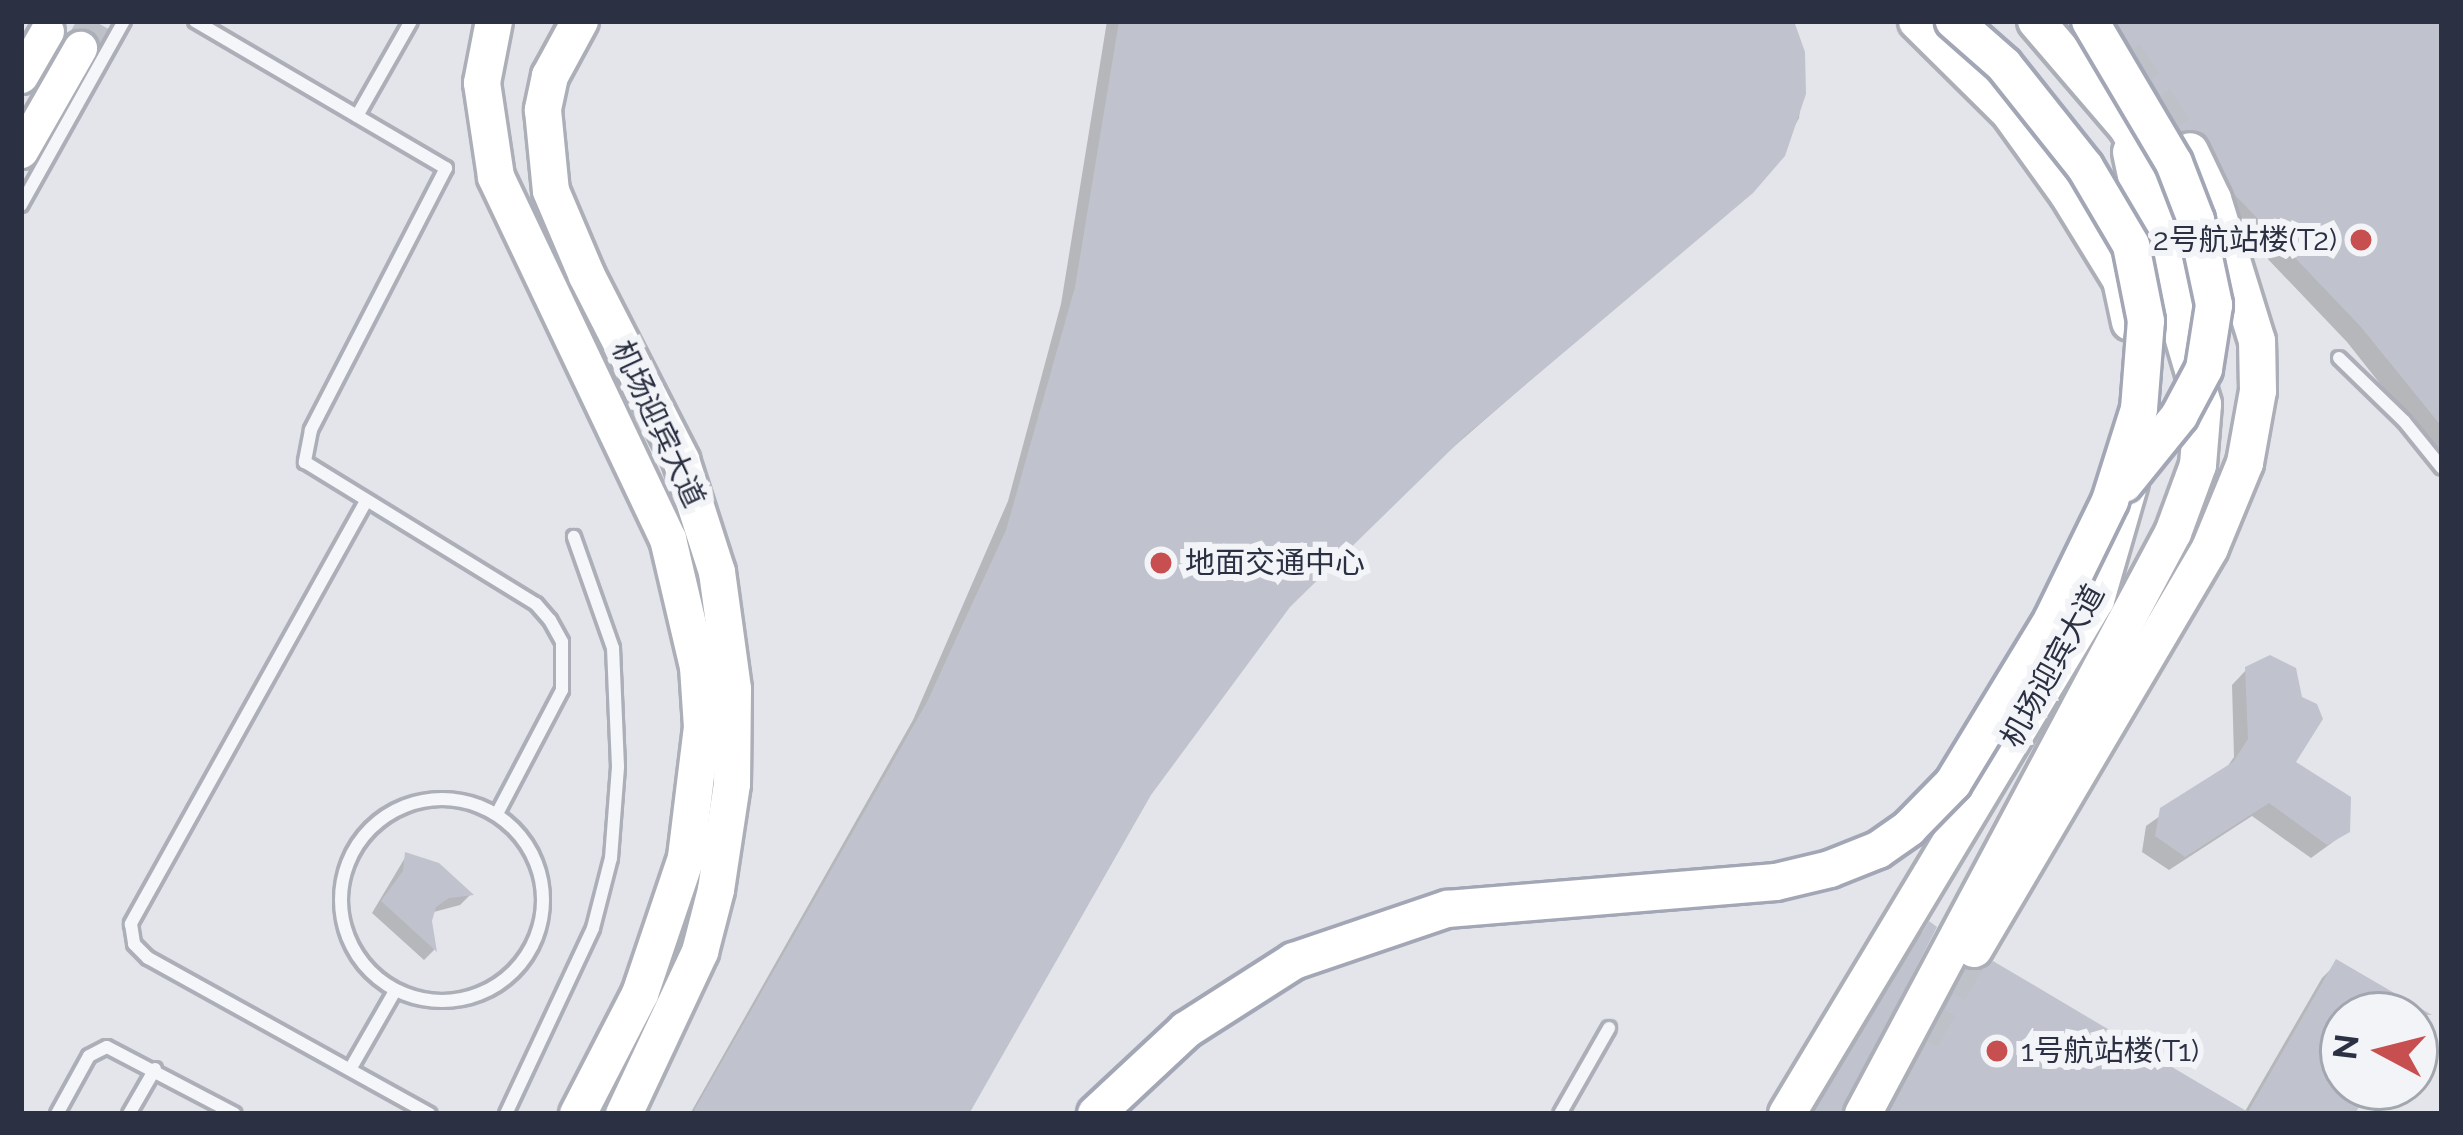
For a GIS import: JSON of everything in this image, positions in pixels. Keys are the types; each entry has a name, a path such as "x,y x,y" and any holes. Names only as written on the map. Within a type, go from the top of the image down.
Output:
{"main road":[{"path":"494,21 482,82 496,177 668,539 692,629 702,727 693,814 670,914 648,974 578,1114"},
{"name":"机场迎宾大道","path":"580,21 550,76 543,110 551,190 695,499 717,572 733,689 725,836 700,952 624,1114"},
{"name":"机场迎宾大道","path":"1786,1114 2096,600 2141,444 2139,367 2121,280 2068,194 2009,112 1918,21"},
{"path":"1096,1114 1186,1030 1294,961 1447,909 1776,882 1878,850 1939,798 1976,749 2052,620 2110,501 2139,409 2146,321 2131,245 2051,123 2004,65 1954,21"},
{"path":"1863,1114 2173,533 2198,465 2203,404 2197,315 2170,202 2127,127 2036,21"},
{"path":"2090,21 2174,163 2196,220 2214,304 2204,369 2180,416 2110,501"},
{"path":"2127,127 2155,266 2180,326 2203,404"},
{"path":"1974,949 2210,548 2245,463 2258,391 2257,341 2227,238 2190,151"},
{"path":"2068,194 2155,266"},
{"path":"2096,600 2165,460 2178,395 2180,326"}],"street":[{"path":"21,76 46,31"},
{"path":"21,152 80,49"}],"lane":[{"path":"21,205 124,21"},
{"path":"195,21 446,168 311,430 305,463 536,604 562,642 562,690 497,814"},
{"path":"357,116 411,21"},
{"path":"2339,358 2404,421 2442,468"},
{"path":"365,502 131,923 134,944 148,958 352,1066 430,1114"},
{"path":"506,1114 592,928 611,857 618,767 613,648 574,537"},
{"path":"434,798 467,801 497,814 520,835 536,861 543,907 530,951 511,976 485,993 456,1002 424,1001 395,992 369,972 350,945 341,913 342,880 354,849 374,824 402,806 434,798"},
{"path":"352,1066 395,992"},
{"path":"1560,1114 1609,1028"},
{"path":"57,1114 89,1056 101,1048 122,1051 235,1114"},
{"path":"129,1114 155,1069"}],"building":[{"name":"地面交通中心","path":"1119,21 1794,21 1805,52 1806,94 1785,156 1753,193 1466,435 1290,607 1151,795 969,1114 692,1114 927,702 1006,530 1075,287"},
{"name":"2号航站楼(T2)","path":"2116,21 2442,21 2442,427 2361,327 2235,195 2204,133 2181,131"},
{"path":"2270,655 2296,668 2302,697 2317,704 2323,719 2296,762 2351,797 2350,832 2327,845 2269,803 2185,857 2155,836 2160,808 2233,762 2248,739 2245,667"},
{"path":"405,852 439,863 474,895 449,898 436,907 432,921 437,952 381,901 403,871"},
{"path":"1929,921 1937,927 1841,1114 1813,1114"},
{"name":"1号航站楼(T1)","path":"2336,959 2391,991 2319,991 2319,1111 2355,1114 1888,1114 1966,969 1984,969 1993,961 2248,1112"}],"tunnel":[{"path":"80,48 95,21"},
{"path":"2125,54 2190,151"},
{"path":"1922,1038 1974,949"}],"place":[{"name":"2号航站楼(T2)","path":"2361,240"},
{"name":"地面交通中心","path":"1161,563"},
{"name":"1号航站楼(T1)","path":"1997,1051"}]}
